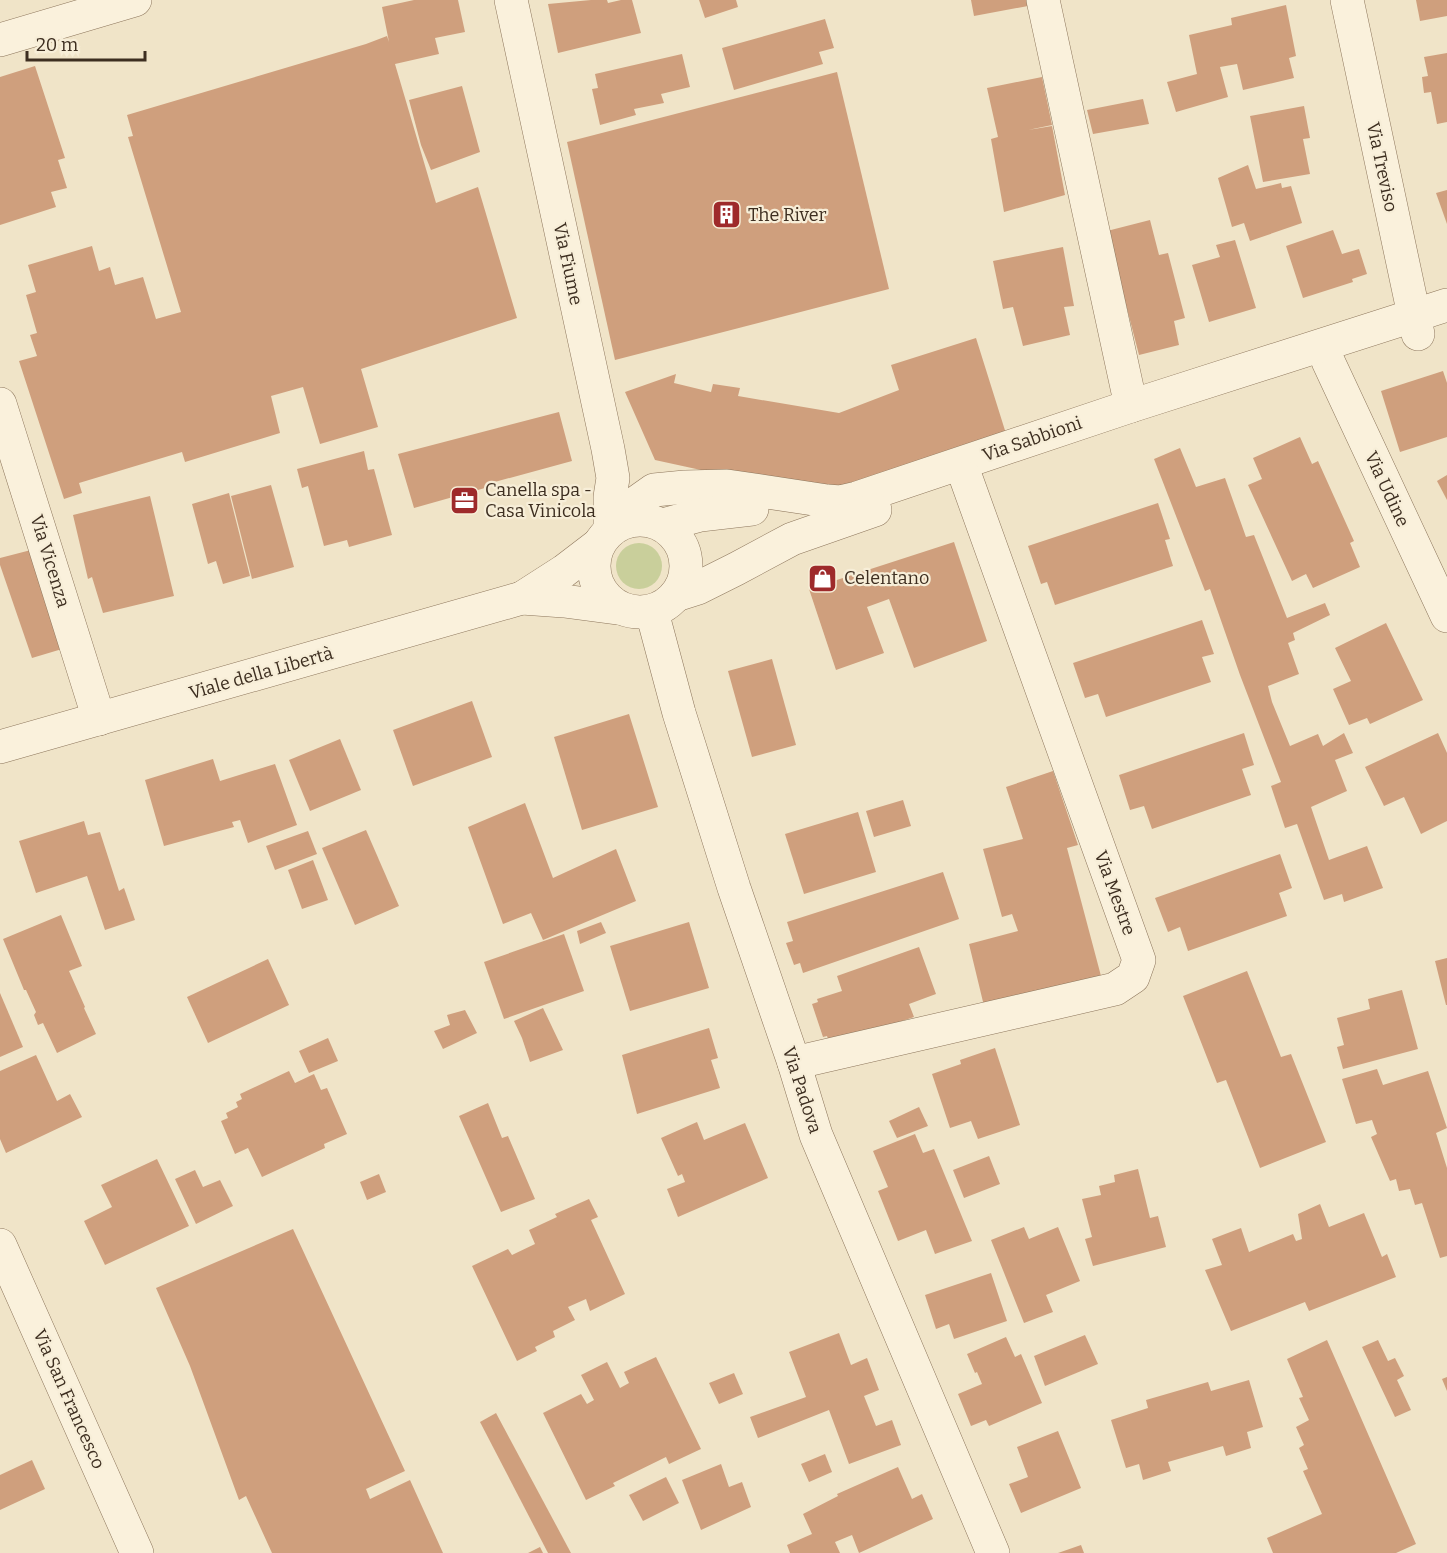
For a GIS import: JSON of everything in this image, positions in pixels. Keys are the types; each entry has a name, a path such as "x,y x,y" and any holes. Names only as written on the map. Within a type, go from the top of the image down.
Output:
{"street":[{"path":"0,40 135,0"},
{"name":"Via Fiume","path":"511,0 608,449 613,478 610,497 610,533"},
{"path":"1042,0 1131,406"},
{"name":"Via Treviso","path":"1347,0 1426,325"},
{"name":"Via Sabbioni","path":"664,603 717,579 792,539 966,478 1328,361 1426,325 1447,305"},
{"name":"Via Sabbioni","path":"610,533 638,502 654,490 727,486 826,501 857,498 1131,406 1426,325"},
{"name":"Via Udine","path":"1328,361 1447,616"},
{"name":"Via Vicenza","path":"0,404 99,719"},
{"name":"Via Mestre","path":"794,1063 1115,989 1133,977 1139,960 966,478"},
{"path":"663,525 700,515 752,509"},
{"path":"648,520 663,525 676,536 684,550 687,565 684,582 664,603 641,613 617,608 606,599 598,587 593,573 594,559 610,533 648,520"},
{"name":"Viale della Libertà","path":"0,747 522,598 564,571 610,533"},
{"name":"Viale della Libertà","path":"522,598 617,608"},
{"name":"Via Padova","path":"664,603 679,713 730,877 794,1063 816,1135 993,1553"},
{"name":"Via San Francesco","path":"0,1245 137,1553"}],"green space":[{"path":"639,543 655,550 662,566 655,582 639,589 623,582 616,566 623,550"}],"building":[{"path":"414,0 458,0 465,32 435,38 439,54 395,64 436,203 478,187 517,318 361,369 378,427 320,444 303,387 271,396 280,433 185,462 182,452 79,483 82,493 64,499 19,361 37,356 30,335 37,333 26,295 36,292 28,265 92,246 99,271 110,267 115,285 143,277 156,319 181,312 128,137 133,136 127,115 387,36 389,42 382,7"},
{"path":"607,0 608,3 632,0 641,33 558,53 548,4"},
{"path":"699,0 736,0 738,7 705,18"},
{"path":"971,0 1027,0 1028,6 974,16"},
{"path":"1416,0 1447,0 1447,16 1420,21"},
{"path":"1286,5 1296,56 1289,58 1294,78 1243,90 1237,64 1220,67 1228,97 1176,112 1167,82 1197,74 1189,35 1232,25 1231,18"},
{"path":"825,19 834,48 819,52 823,64 734,90 722,48"},
{"path":"1447,53 1447,122 1437,124 1431,92 1424,93 1422,77 1428,76 1424,57"},
{"path":"682,54 690,87 661,94 664,103 634,109 636,115 600,125 592,89 598,88 595,74"},
{"path":"35,66 65,158 58,160 67,188 51,192 56,207 0,225 0,77"},
{"name":"The River","path":"837,72 889,289 615,360 567,142"},
{"path":"1042,77 1052,125 1028,130 1052,126 1065,195 1004,212 991,139 998,137 987,88"},
{"path":"462,86 480,152 431,170 421,145 409,100"},
{"path":"1143,99 1149,124 1093,134 1087,110"},
{"path":"1304,106 1310,138 1303,139 1310,174 1263,182 1250,116"},
{"path":"1248,165 1256,189 1281,183 1282,188 1291,186 1302,223 1250,241 1244,223 1232,227 1218,178"},
{"path":"1447,190 1447,224 1436,193"},
{"path":"1150,220 1159,255 1168,253 1185,318 1174,321 1179,345 1139,355 1107,231"},
{"path":"1333,230 1342,254 1359,249 1367,274 1352,279 1353,282 1303,298 1286,246"},
{"path":"1235,240 1256,308 1209,322 1192,265 1220,257 1216,245"},
{"path":"1063,247 1074,306 1064,307 1070,335 1023,346 1013,307 1003,309 993,261"},
{"path":"976,338 1008,440 918,468 807,493 655,460 625,392 676,374 674,383 711,392 713,384 740,388 738,396 839,413 899,390 891,365"},
{"path":"1443,371 1447,383 1447,437 1400,452 1381,391"},
{"path":"559,412 572,461 491,483 492,486 414,508 398,454"},
{"path":"1300,437 1312,464 1318,461 1354,541 1350,543 1360,567 1313,588 1306,574 1292,581 1248,485 1262,479 1253,458"},
{"path":"1180,448 1196,487 1225,478 1246,537 1254,535 1287,618 1325,603 1330,615 1293,633 1295,640 1288,643 1299,674 1268,686 1290,746 1318,734 1323,746 1344,733 1353,753 1335,760 1347,791 1311,807 1329,860 1367,846 1383,888 1344,902 1342,894 1324,900 1297,824 1285,828 1271,786 1281,782 1210,589 1205,591 1154,459"},
{"path":"364,451 368,470 374,469 392,535 349,547 347,540 324,546 308,486 302,488 297,469"},
{"path":"1447,475 1447,500 1437,481"},
{"path":"271,485 294,567 252,579 231,496"},
{"path":"229,493 250,576 223,584 216,561 208,564 192,504"},
{"path":"150,496 174,596 103,613 92,577 88,579 73,515"},
{"path":"1158,503 1170,539 1165,540 1173,566 1055,605 1047,582 1041,584 1028,546"},
{"path":"954,542 987,641 914,668 889,599 867,607 884,653 836,670 809,589"},
{"path":"31,550 62,649 32,658 0,565 0,558"},
{"path":"1202,620 1214,654 1202,657 1211,682 1106,717 1098,694 1085,698 1073,663"},
{"path":"1386,623 1423,700 1370,724 1367,718 1349,725 1333,689 1351,681 1335,648"},
{"path":"772,659 796,745 752,757 728,671"},
{"path":"472,701 492,757 413,786 393,730"},
{"path":"629,714 658,807 582,830 554,737"},
{"path":"1244,733 1254,765 1242,769 1251,795 1152,829 1144,806 1130,810 1119,775"},
{"path":"1438,733 1447,753 1447,821 1421,834 1404,797 1384,806 1365,767"},
{"path":"340,739 361,790 310,811 289,760"},
{"path":"213,759 220,781 275,764 297,825 248,843 240,820 232,822 234,827 164,846 145,780"},
{"path":"1053,771 1078,845 1067,848 1101,976 984,1006 969,944 1018,931 1012,914 1002,917 983,849 1023,839 1006,787"},
{"path":"903,800 911,826 874,837 866,811"},
{"path":"525,803 553,878 616,849 636,901 543,940 531,913 503,924 468,827"},
{"path":"858,812 876,872 804,894 785,834"},
{"path":"84,821 88,835 100,832 119,891 124,888 135,920 105,930 87,876 36,893 19,841"},
{"path":"366,830 399,906 355,925 322,848"},
{"path":"308,831 317,854 275,870 266,846"},
{"path":"1280,854 1292,888 1279,893 1287,916 1188,951 1180,927 1168,932 1155,898"},
{"path":"313,860 328,900 302,909 288,870"},
{"path":"943,872 959,919 803,973 800,963 794,965 786,943 793,941 787,922"},
{"path":"61,915 82,966 69,971 96,1034 57,1053 43,1023 38,1025 34,1015 36,1012 24,990 3,939"},
{"path":"601,922 606,933 580,944 577,931"},
{"path":"689,922 709,988 630,1011 610,946"},
{"path":"564,934 584,991 504,1019 484,962"},
{"path":"919,947 936,994 909,1004 914,1017 830,1045 827,1036 823,1037 812,1004 818,1002 817,999 842,991 837,976"},
{"path":"1447,958 1447,1005 1446,1005 1435,961"},
{"path":"268,959 289,1005 208,1043 187,997"},
{"path":"1247,971 1281,1057 1291,1054 1326,1142 1260,1168 1226,1080 1217,1083 1183,996"},
{"path":"1402,990 1418,1049 1343,1069 1337,1047 1344,1045 1337,1018 1370,1009 1368,999"},
{"path":"0,993 23,1047 0,1057"},
{"path":"543,1008 563,1050 530,1062 514,1021"},
{"path":"465,1010 477,1033 443,1049 434,1031 450,1025 447,1015"},
{"path":"709,1028 718,1058 711,1060 720,1088 637,1114 622,1055"},
{"path":"328,1038 338,1061 309,1073 299,1051"},
{"path":"995,1048 1020,1125 978,1139 971,1121 950,1128 932,1074 961,1064 960,1060"},
{"path":"36,1055 57,1101 70,1094 82,1117 6,1153 0,1139 0,1071"},
{"path":"1377,1069 1383,1085 1428,1071 1447,1128 1436,1133 1447,1168 1447,1256 1440,1258 1422,1203 1415,1205 1410,1189 1399,1191 1396,1179 1390,1181 1371,1137 1377,1134 1372,1120 1356,1124 1342,1079"},
{"path":"289,1071 295,1083 314,1074 321,1090 327,1088 347,1134 324,1144 325,1148 262,1177 248,1148 235,1154 221,1121 228,1118 226,1113 238,1107 236,1102 242,1099 240,1094"},
{"path":"488,1103 502,1138 508,1136 535,1199 501,1212 459,1116"},
{"path":"919,1107 928,1126 897,1138 889,1121"},
{"path":"697,1122 704,1140 745,1123 768,1178 678,1217 667,1189 685,1182 682,1174 678,1176 661,1138"},
{"path":"915,1134 923,1153 934,1149 972,1241 935,1254 926,1230 898,1241 878,1191 888,1187 873,1151"},
{"path":"989,1156 1000,1184 964,1198 953,1170"},
{"path":"157,1159 189,1226 105,1265 84,1221 112,1207 101,1185"},
{"path":"1138,1169 1150,1218 1158,1216 1166,1247 1093,1266 1085,1239 1092,1237 1082,1199 1101,1195 1099,1186 1115,1182 1114,1175"},
{"path":"195,1170 203,1187 220,1180 233,1206 196,1224 175,1179"},
{"path":"379,1174 386,1192 367,1200 360,1182"},
{"path":"589,1199 598,1217 591,1220 625,1294 590,1311 586,1299 568,1307 575,1320 553,1331 555,1337 535,1347 537,1351 517,1361 472,1266 508,1249 512,1255 535,1244 529,1230 557,1217 555,1214"},
{"path":"1320,1204 1329,1227 1364,1213 1382,1257 1387,1254 1396,1277 1309,1311 1305,1302 1231,1331 1205,1270 1222,1265 1212,1239 1241,1228 1249,1252 1293,1234 1296,1241 1302,1239 1298,1214"},
{"path":"1024,1227 1029,1239 1058,1227 1080,1281 1046,1295 1053,1312 1024,1323 991,1240"},
{"path":"293,1229 405,1471 366,1489 370,1499 410,1480 443,1553 272,1553 246,1496 239,1500 190,1366 156,1288"},
{"path":"991,1273 1007,1321 954,1339 949,1324 936,1329 925,1295"},
{"path":"839,1333 851,1365 867,1358 879,1390 864,1396 876,1426 892,1420 901,1445 849,1464 829,1410 758,1438 750,1417 806,1397 789,1352"},
{"path":"1085,1335 1098,1364 1045,1386 1034,1356"},
{"path":"1006,1337 1015,1357 1021,1354 1042,1403 989,1426 986,1420 971,1426 958,1394 982,1384 967,1354"},
{"path":"1327,1340 1416,1544 1396,1553 1273,1553 1267,1538 1322,1514 1303,1471 1308,1469 1299,1448 1304,1445 1296,1427 1309,1420 1299,1398 1303,1397 1287,1359"},
{"path":"1378,1340 1388,1361 1395,1358 1404,1376 1397,1380 1411,1410 1395,1417 1362,1347"},
{"path":"656,1357 701,1449 669,1464 666,1457 613,1483 615,1486 586,1500 543,1413 581,1394 587,1404 594,1400 581,1375 607,1362 620,1388 629,1383 624,1372"},
{"path":"734,1373 743,1394 719,1404 709,1383"},
{"path":"1447,1377 1447,1391 1442,1379"},
{"path":"1249,1380 1263,1427 1247,1432 1251,1448 1226,1456 1223,1446 1168,1462 1171,1471 1143,1480 1139,1464 1126,1468 1111,1420 1148,1408 1146,1400 1208,1382 1211,1391"},
{"path":"496,1413 571,1553 548,1553 480,1422"},
{"path":"1058,1431 1081,1488 1021,1513 1009,1484 1028,1477 1017,1447"},
{"path":"825,1454 832,1472 809,1482 801,1464"},
{"path":"32,1460 45,1489 0,1510 0,1475"},
{"path":"721,1464 729,1487 742,1482 751,1507 701,1530 682,1480"},
{"path":"898,1467 912,1499 922,1494 933,1519 859,1553 852,1535 835,1542 840,1553 790,1553 787,1545 812,1534 803,1514 838,1496 837,1494"},
{"path":"666,1477 679,1503 643,1521 629,1495"},
{"path":"1081,1545 1084,1553 1058,1553"},
{"path":"540,1547 543,1553 528,1553"}],"place":[{"name":"The River","path":"727,215"},
{"name":"Canella spa - Casa Vinicola","path":"464,500"},
{"name":"Celentano","path":"823,578"}]}
